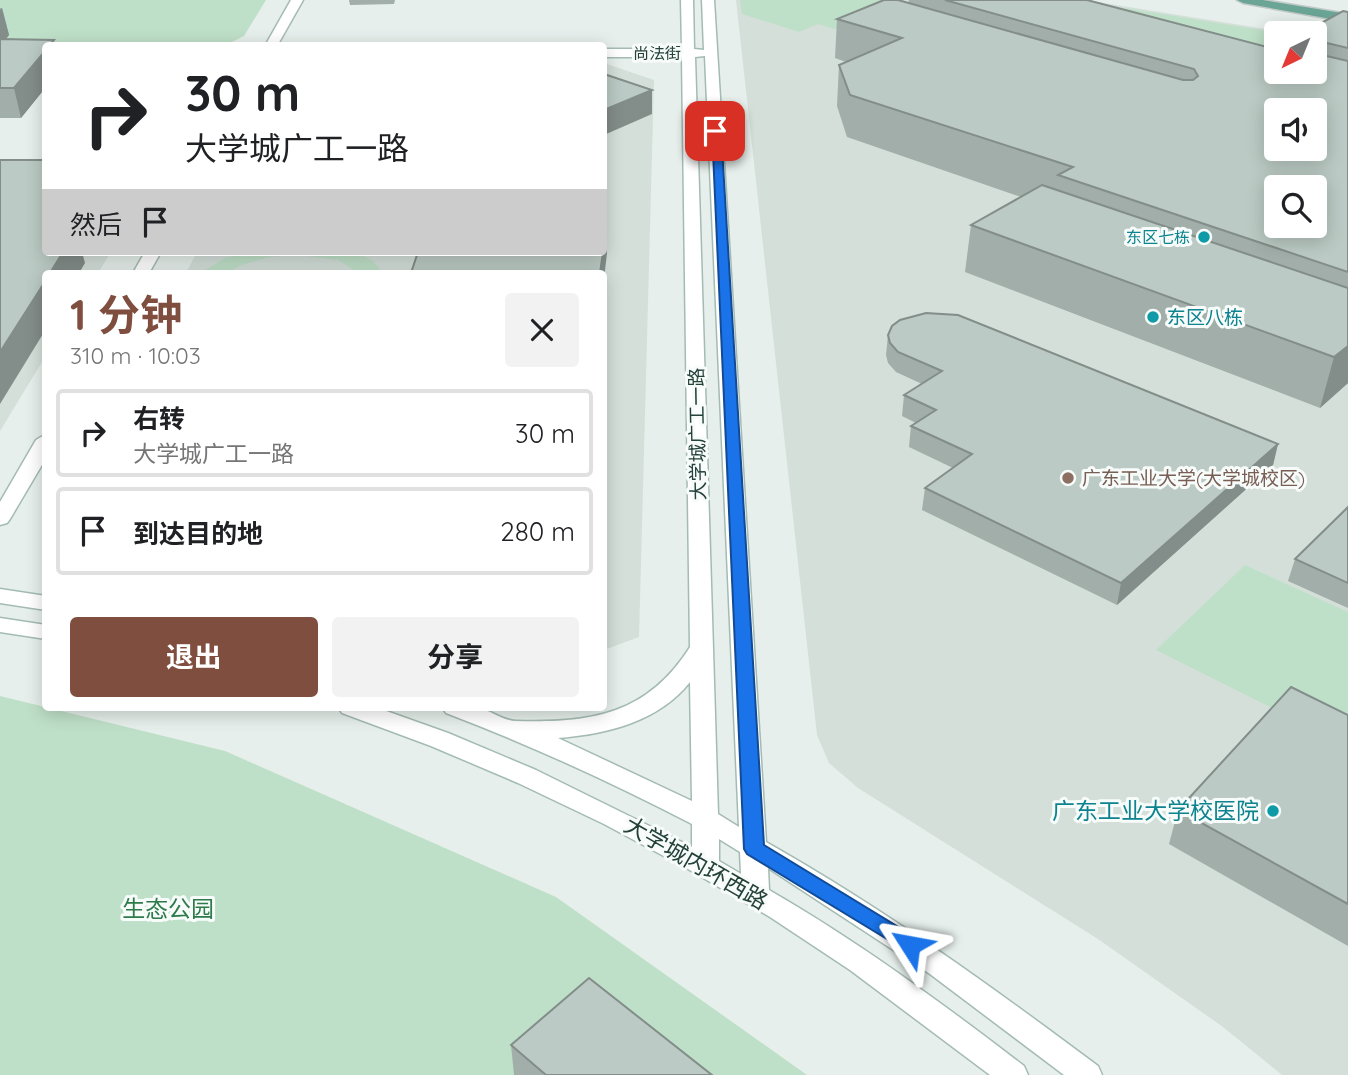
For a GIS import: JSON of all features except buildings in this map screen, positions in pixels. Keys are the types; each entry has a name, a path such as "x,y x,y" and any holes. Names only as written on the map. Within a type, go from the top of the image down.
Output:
{"main road":[{"path":"273,42 297,0"},
{"name":"大学城广工一路","path":"687,0 706,867"},
{"name":"大学城广工一路","path":"709,0 757,897"},
{"path":"1243,0 1348,18"},
{"name":"尚法街","path":"607,53 711,53"},
{"path":"0,519 42,447"},
{"path":"0,596 42,602"},
{"path":"0,625 42,631"},
{"path":"503,726 541,730 576,727 646,709 683,675 701,647"},
{"name":"大学城内环西路","path":"362,711 449,741 550,785 599,808 706,867 848,954 1013,1075"},
{"name":"大学城内环西路","path":"464,711 626,780 754,849 867,916 954,974 1013,1016 1087,1075"}],"shaded area":[{"name":"广东工业大学(大学城校区)","path":"736,0 1085,0 1264,29 1264,84 1327,84 1327,61 1348,44 1348,1075 1282,1075 1223,1027 1098,939 858,788 829,763 817,735"},
{"path":"607,64 654,80 639,637 607,649 607,270 188,270 195,256 607,256"},
{"path":"0,248 42,252 42,256 109,256 100,270 42,270 42,362 0,431"}],"green space":[{"path":"0,0 266,0 244,36 232,42 0,43"},
{"path":"740,0 905,0 834,29 818,24 799,32 742,14"},
{"path":"1075,0 1264,30 1264,69"},
{"path":"284,256 269,257 232,270 205,270 225,258"},
{"path":"306,256 364,256 373,261 380,270 354,270 338,260"},
{"path":"1245,565 1348,612 1348,746 1156,650"},
{"name":"生态公园","path":"0,696 42,706 42,711 61,711 225,751 556,897 807,1075 0,1075"}],"place":[{"name":"东区七栋","path":"1204,237"},
{"name":"东区八栋","path":"1153,317"},
{"name":"广东工业大学(大学城校区)","path":"1068,478"},
{"name":"广东工业大学校医院","path":"1273,811"}],"route":[{"path":"715,131 754,849 867,916 910,945"}]}
